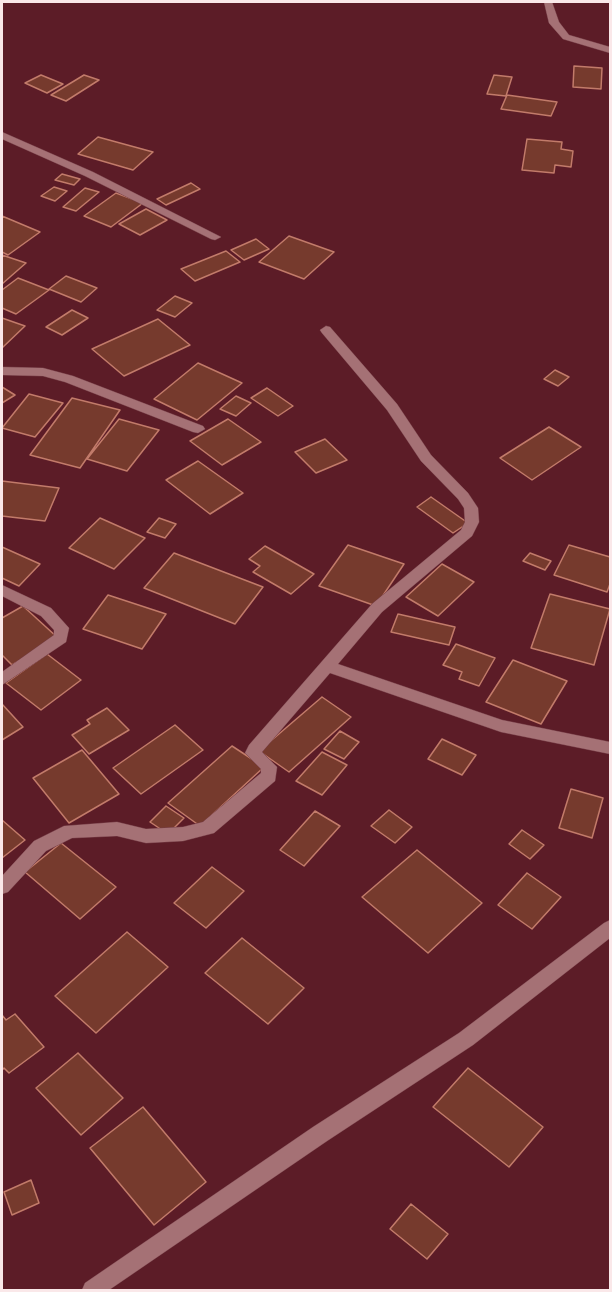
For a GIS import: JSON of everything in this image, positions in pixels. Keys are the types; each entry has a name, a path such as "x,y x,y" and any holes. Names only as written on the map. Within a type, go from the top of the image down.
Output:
{"street":[{"path":"548,2 554,23 566,37 610,50"},
{"path":"2,135 88,174 215,237"},
{"path":"2,887 40,846 70,831 117,829 146,836 183,834 208,828 269,776 269,767 253,753 255,749 377,608 467,533 472,522 471,508 426,458 392,407 326,330"},
{"path":"2,371 44,372 198,429"},
{"path":"2,590 46,612 62,628 61,638 2,679"},
{"path":"327,666 501,726 610,748"},
{"path":"92,1290 310,1141 466,1039 610,928"}],"building":[{"path":"574,66 602,68 601,89 573,87"},
{"path":"41,75 63,84 47,93 25,83"},
{"path":"84,75 99,80 66,101 51,95"},
{"path":"494,75 512,77 506,96 487,94"},
{"path":"507,95 557,102 551,116 501,109"},
{"path":"98,137 153,152 133,170 78,154"},
{"path":"527,139 562,142 561,149 573,151 571,167 555,165 554,173 522,170"},
{"path":"62,174 80,179 74,185 55,180"},
{"path":"191,183 200,189 166,205 157,199"},
{"path":"54,187 67,191 55,201 41,196"},
{"path":"85,188 99,192 76,211 63,207"},
{"path":"116,193 143,203 111,227 84,216"},
{"path":"146,209 167,220 140,235 119,224"},
{"path":"2,216 40,232 8,255 2,252"},
{"path":"289,236 334,252 304,279 259,262"},
{"path":"256,239 269,249 244,260 231,250"},
{"path":"226,251 240,262 195,281 181,269"},
{"path":"2,255 26,263 2,284"},
{"path":"66,276 97,288 81,302 49,289"},
{"path":"18,278 49,290 16,314 2,308 2,290"},
{"path":"175,296 192,303 175,317 157,310"},
{"path":"72,310 88,318 62,335 46,327"},
{"path":"2,318 25,326 2,348"},
{"path":"158,319 190,345 124,376 92,349"},
{"path":"198,363 242,383 197,420 154,399"},
{"path":"555,370 569,377 558,386 544,379"},
{"path":"2,387 15,395 2,403"},
{"path":"267,388 293,406 278,416 251,398"},
{"path":"29,394 63,403 35,437 2,428"},
{"path":"236,396 251,403 236,416 220,409"},
{"path":"72,398 120,410 80,468 30,455"},
{"path":"119,419 159,430 127,471 87,459"},
{"path":"228,419 261,442 222,465 190,441"},
{"path":"549,427 581,447 532,480 500,458"},
{"path":"325,439 347,460 316,473 295,452"},
{"path":"198,461 243,493 210,514 166,480"},
{"path":"2,481 59,488 45,521 2,516"},
{"path":"431,497 468,523 453,533 417,507"},
{"path":"100,518 145,538 114,569 69,548"},
{"path":"159,518 176,524 165,538 147,532"},
{"path":"348,545 404,564 376,606 319,586"},
{"path":"569,545 610,557 610,584 607,592 554,575"},
{"path":"265,546 314,574 291,594 253,572 260,566 249,559"},
{"path":"2,547 40,564 19,586 2,578"},
{"path":"174,553 263,587 235,624 144,588"},
{"path":"530,553 551,561 545,570 523,561"},
{"path":"442,564 474,582 438,616 406,597"},
{"path":"550,594 610,609 594,665 531,648"},
{"path":"108,595 166,614 142,649 83,629"},
{"path":"23,606 58,638 12,665 2,655 2,618"},
{"path":"398,614 455,627 449,645 391,632"},
{"path":"456,644 495,658 479,686 459,679 462,672 443,665"},
{"path":"47,654 81,680 41,710 6,683"},
{"path":"513,660 567,681 541,724 486,702"},
{"path":"322,697 351,717 289,772 259,751"},
{"path":"2,704 23,727 2,740"},
{"path":"107,708 129,730 89,754 72,735 90,724 87,720"},
{"path":"175,725 203,750 141,794 113,768"},
{"path":"340,731 359,742 344,759 324,749"},
{"path":"442,739 476,755 462,775 428,759"},
{"path":"232,746 264,767 200,826 168,803"},
{"path":"82,750 119,794 69,823 33,778"},
{"path":"322,752 347,765 322,795 296,781"},
{"path":"571,789 603,798 592,838 559,828"},
{"path":"166,806 184,818 168,834 150,822"},
{"path":"389,810 412,827 395,843 371,826"},
{"path":"315,811 340,826 304,866 280,850"},
{"path":"2,820 25,840 2,858"},
{"path":"522,830 544,845 530,859 509,844"},
{"path":"61,843 116,887 80,919 25,872"},
{"path":"417,850 482,903 428,953 362,897"},
{"path":"212,867 244,891 206,928 174,903"},
{"path":"527,873 561,897 532,929 498,905"},
{"path":"127,932 168,967 96,1033 55,996"},
{"path":"242,938 304,988 268,1024 205,973"},
{"path":"15,1014 44,1047 9,1073 4,1068 2,1070 2,1015 6,1020"},
{"path":"78,1053 123,1098 81,1135 36,1088"},
{"path":"468,1068 543,1127 509,1167 433,1107"},
{"path":"143,1107 206,1182 154,1225 90,1148"},
{"path":"31,1180 39,1203 12,1215 4,1192"},
{"path":"411,1204 448,1234 427,1259 390,1229"}]}
